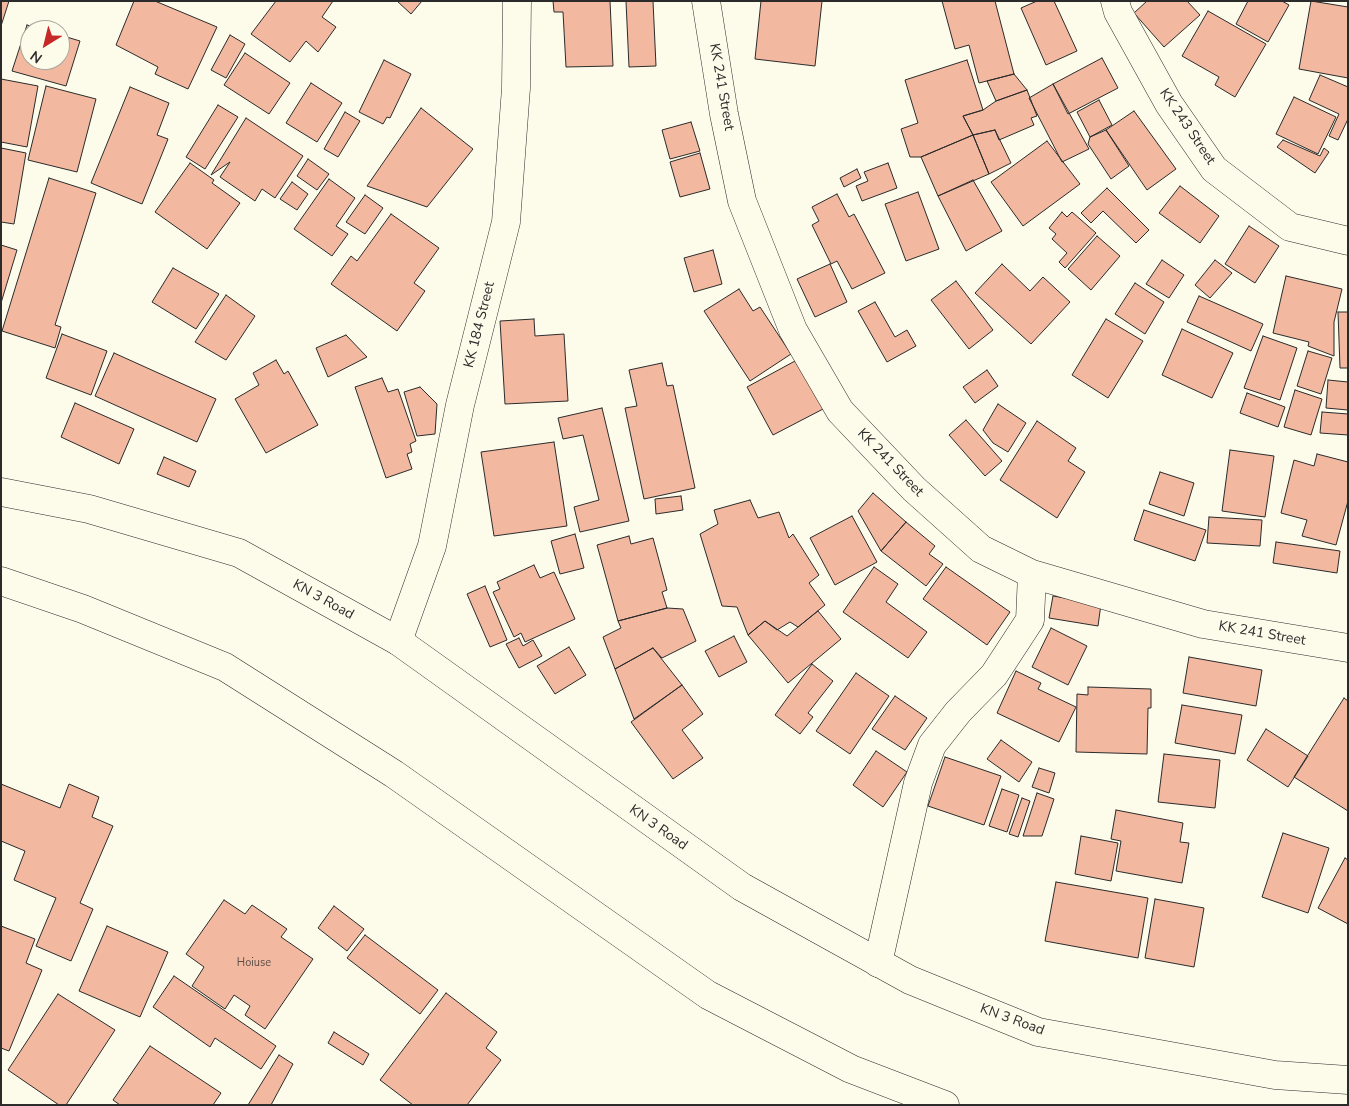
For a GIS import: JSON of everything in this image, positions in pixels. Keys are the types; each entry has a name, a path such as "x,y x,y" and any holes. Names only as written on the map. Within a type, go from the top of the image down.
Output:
{"main road":[{"name":"KK 184 Street","path":"398,641 432,546 460,405 506,222 516,88 517,1"},
{"name":"KK 241 Street","path":"706,1 724,114 742,201 792,330 840,411 914,490 981,549 1032,574 1203,624 1348,648"},
{"name":"KK 243 Street","path":"1115,1 1118,12 1170,104 1214,168 1290,227 1348,242"},
{"name":"KN 3 Road","path":"1,492 90,509 239,553 398,641 742,887 910,980 1038,1032 1275,1075 1348,1080"},
{"path":"878,962 918,782 932,745 958,712 994,675 1030,620 1032,574"},
{"path":"1,581 82,609 225,667 394,774 708,995 851,1069 945,1105"}],"building":[{"path":"1,1 9,1 1,26"},
{"path":"134,1 155,1 217,27 188,89 155,74 158,67 116,45"},
{"path":"276,1 333,1 322,17 336,27 318,52 306,41 290,62 251,34"},
{"path":"397,1 422,1 411,14"},
{"path":"553,1 610,1 613,66 566,67 563,12 554,12"},
{"path":"626,1 653,1 656,66 629,67"},
{"path":"761,1 822,1 815,66 755,59"},
{"path":"942,1 995,1 1014,74 979,83 969,45 955,49"},
{"path":"1037,1 1054,1 1077,51 1046,65 1021,8"},
{"path":"1147,1 1187,1 1200,15 1164,47 1134,13"},
{"path":"1248,1 1282,1 1289,5 1268,42 1236,24"},
{"path":"1311,1 1348,7 1348,78 1299,69"},
{"path":"1208,11 1266,44 1235,97 1215,85 1219,77 1182,56"},
{"path":"230,35 245,44 226,78 211,70"},
{"path":"70,38 80,41 66,86 12,71 20,46 20,70 70,70"},
{"path":"245,53 290,83 269,114 224,85"},
{"path":"1102,58 1118,88 1068,114 1053,84"},
{"path":"384,60 411,74 390,118 387,117 383,124 359,112"},
{"path":"967,60 983,110 963,116 973,135 921,157 910,157 901,129 918,123 905,80"},
{"path":"1014,74 1027,90 996,101 987,81"},
{"path":"1320,75 1348,87 1348,119 1338,140 1329,136 1339,114 1309,100"},
{"path":"1,79 38,86 27,147 1,142"},
{"path":"311,83 342,103 317,142 286,123"},
{"path":"1053,84 1089,149 1062,162 1029,98"},
{"path":"46,86 96,99 77,172 28,160"},
{"path":"130,87 169,103 157,135 168,139 142,204 91,183"},
{"path":"1027,90 1037,116 1031,118 1034,125 999,140 995,130 973,135 963,116 983,110 996,101"},
{"path":"1294,97 1336,117 1318,154 1276,134"},
{"path":"1099,100 1112,125 1090,137 1077,112"},
{"path":"218,105 238,117 205,169 186,157"},
{"path":"421,108 473,149 427,207 367,186"},
{"path":"1134,111 1176,169 1147,190 1106,130"},
{"path":"345,112 360,121 338,157 324,149"},
{"path":"246,118 303,156 275,198 262,189 255,201 220,177 230,162 211,175"},
{"path":"691,122 700,151 670,159 662,130"},
{"path":"995,130 1011,163 989,174 973,135"},
{"path":"1106,130 1129,166 1111,179 1088,144 1090,137"},
{"path":"973,135 989,174 938,196 921,157"},
{"path":"1283,140 1320,156 1324,148 1329,152 1315,173 1277,147"},
{"path":"1047,141 1080,184 1023,226 991,182"},
{"path":"1,148 26,153 14,224 1,222"},
{"path":"700,153 710,189 680,197 670,162"},
{"path":"308,159 329,174 317,190 297,176"},
{"path":"190,163 214,180 212,183 240,203 207,249 155,212"},
{"path":"888,163 897,188 862,201 856,186 868,181 864,172"},
{"path":"857,169 861,178 844,187 840,178"},
{"path":"49,178 96,193 55,325 61,327 55,348 2,331"},
{"path":"329,179 355,198 336,226 348,234 332,256 294,229"},
{"path":"973,180 1002,231 966,251 938,196"},
{"path":"292,182 308,194 297,210 280,199"},
{"path":"1180,186 1219,216 1200,243 1159,213"},
{"path":"1107,188 1149,230 1136,243 1103,211 1091,223 1081,213"},
{"path":"918,192 939,249 906,261 885,204"},
{"path":"837,194 849,217 854,214 885,273 852,289 837,261 831,264 812,225 819,221 812,207"},
{"path":"365,195 383,208 365,234 346,222"},
{"path":"1062,212 1067,217 1072,212 1096,233 1065,268 1059,262 1067,253 1052,239 1056,234 1049,228"},
{"path":"391,214 439,248 414,283 425,291 397,331 331,284 351,256 357,261"},
{"path":"1249,226 1279,246 1255,283 1225,264"},
{"path":"1097,236 1120,256 1091,290 1068,269"},
{"path":"1,245 17,250 1,303"},
{"path":"713,250 722,284 694,292 684,258"},
{"path":"1162,260 1184,275 1169,298 1146,284"},
{"path":"1215,260 1232,273 1210,298 1195,285"},
{"path":"830,264 847,302 815,317 797,279"},
{"path":"1002,264 1030,291 1043,277 1070,302 1031,344 975,293"},
{"path":"173,268 219,294 196,329 152,302"},
{"path":"1286,276 1342,289 1334,322 1334,356 1308,346 1309,342 1273,333"},
{"path":"956,281 993,330 969,349 931,300"},
{"path":"1135,283 1164,302 1145,334 1115,314"},
{"path":"739,289 753,311 760,307 791,354 750,381 704,311"},
{"path":"226,295 255,316 226,360 195,342"},
{"path":"1199,296 1263,324 1251,351 1187,322"},
{"path":"875,302 895,337 907,330 916,346 887,362 858,311"},
{"path":"1338,312 1348,312 1348,368 1340,368"},
{"path":"534,319 535,336 564,334 568,401 505,404 500,321"},
{"path":"1106,319 1143,341 1108,398 1072,375"},
{"path":"1182,329 1233,353 1212,398 1162,375"},
{"path":"62,334 107,351 91,395 46,378"},
{"path":"346,335 367,357 328,377 316,348"},
{"path":"1263,336 1297,348 1280,400 1244,388"},
{"path":"1308,351 1332,358 1321,394 1297,386"},
{"path":"114,353 216,399 197,442 95,396"},
{"path":"276,360 284,374 288,371 318,425 266,453 235,399 259,385 253,373"},
{"path":"795,361 825,408 773,435 747,387"},
{"path":"662,363 667,386 673,385 695,488 644,499 625,408 637,406 629,370"},
{"path":"987,370 998,386 975,403 963,387"},
{"path":"382,378 388,392 398,389 416,441 410,444 412,452 407,454 412,469 386,478 355,387"},
{"path":"1328,380 1348,382 1348,410 1326,408"},
{"path":"420,387 437,404 435,434 417,436 404,392"},
{"path":"1295,390 1322,399 1311,435 1284,427"},
{"path":"1247,393 1285,407 1278,427 1240,413"},
{"path":"75,403 134,429 119,464 61,437"},
{"path":"998,404 1026,423 1008,452 993,443 983,430"},
{"path":"602,408 629,521 580,532 574,507 599,500 583,435 563,439 558,418"},
{"path":"1322,412 1348,414 1348,435 1320,433"},
{"path":"966,420 1002,461 985,476 949,435"},
{"path":"1037,421 1076,448 1068,461 1085,472 1057,518 1000,480"},
{"path":"554,442 567,526 494,536 481,452"},
{"path":"1230,450 1274,456 1265,517 1222,511"},
{"path":"1317,454 1348,462 1348,501 1336,545 1302,536 1307,520 1281,513 1294,460 1314,466"},
{"path":"164,457 196,471 189,487 157,474"},
{"path":"1160,472 1194,483 1184,516 1149,504"},
{"path":"873,493 906,522 881,551 858,511"},
{"path":"681,496 683,510 656,514 655,499"},
{"path":"750,500 758,518 779,512 789,538 793,534 819,575 809,583 825,605 798,627 790,622 777,630 765,621 748,635 737,607 722,606 700,534 718,524 714,510"},
{"path":"1144,510 1206,530 1195,561 1134,540"},
{"path":"852,516 877,562 835,585 810,538"},
{"path":"1209,517 1262,520 1260,546 1207,543"},
{"path":"906,522 935,546 929,554 943,564 926,586 881,551"},
{"path":"575,534 584,568 560,574 551,541"},
{"path":"629,536 631,544 653,538 667,590 662,592 667,608 618,621 597,545"},
{"path":"1276,542 1340,551 1337,573 1273,563"},
{"path":"534,565 540,578 554,572 575,619 525,642 521,633 514,637 493,592 500,589 497,582"},
{"path":"874,567 898,584 886,602 927,632 908,658 843,612"},
{"path":"946,567 1010,612 987,645 923,599"},
{"path":"485,586 507,640 490,647 467,594"},
{"path":"1053,596 1101,604 1098,626 1049,618"},
{"path":"667,608 683,609 696,641 662,658 653,648 615,669 603,637 621,628 618,621"},
{"path":"818,611 841,639 788,683 748,635 765,621 787,636"},
{"path":"1051,628 1087,646 1068,685 1032,667"},
{"path":"734,636 747,662 719,677 705,651"},
{"path":"519,638 523,646 533,640 542,656 519,668 506,644"},
{"path":"569,647 586,675 555,694 537,666"},
{"path":"653,648 682,685 634,719 615,669"},
{"path":"1189,657 1262,670 1256,706 1183,693"},
{"path":"812,664 833,681 808,713 813,717 800,734 775,715"},
{"path":"1016,671 1041,683 1038,689 1076,707 1059,742 997,713"},
{"path":"856,673 889,696 850,754 816,731"},
{"path":"682,685 703,714 682,730 703,758 673,779 631,722"},
{"path":"1088,687 1151,689 1151,708 1148,708 1147,754 1076,752 1077,694 1088,695"},
{"path":"895,696 927,718 905,750 872,729"},
{"path":"1344,698 1348,701 1348,811 1294,777"},
{"path":"1182,705 1242,715 1235,754 1175,743"},
{"path":"1266,729 1308,756 1288,787 1247,760"},
{"path":"1001,740 1032,762 1019,782 987,759"},
{"path":"876,751 907,772 883,807 853,785"},
{"path":"1164,754 1220,760 1215,808 1158,802"},
{"path":"945,757 1001,776 984,825 928,806"},
{"path":"1039,768 1055,773 1049,793 1032,787"},
{"path":"1,784 60,808 69,784 99,797 92,817 113,826 80,903 93,909 71,961 36,946 56,898 14,880 25,851 1,841"},
{"path":"1002,789 1019,795 1007,832 989,826"},
{"path":"1037,793 1054,799 1042,836 1023,836"},
{"path":"1022,798 1030,801 1018,837 1009,834"},
{"path":"1116,810 1183,823 1180,842 1189,843 1182,883 1116,871 1121,841 1111,839"},
{"path":"1283,833 1329,848 1308,913 1262,897"},
{"path":"1081,836 1118,843 1111,881 1075,874"},
{"path":"1345,858 1348,860 1348,924 1318,908"},
{"path":"1056,882 1148,898 1138,958 1045,941"},
{"path":"1155,899 1204,908 1194,967 1145,958"},
{"path":"224,900 245,914 252,905 287,929 281,937 313,959 265,1029 245,1015 250,1006 234,995 225,1009 192,986 204,967 186,954"},
{"path":"334,906 364,929 347,951 318,928"},
{"path":"1,926 35,939 26,963 42,970 9,1051 1,1048"},
{"path":"107,926 168,952 140,1017 79,991"},
{"path":"365,935 438,990 420,1014 347,958"},
{"path":"174,976 276,1046 261,1069 215,1038 210,1047 153,1007"},
{"path":"446,993 497,1032 486,1048 501,1060 467,1105 413,1105 380,1080"},
{"path":"58,994 115,1030 66,1105 59,1105 8,1070"},
{"path":"334,1032 369,1054 363,1065 328,1043"},
{"path":"150,1046 221,1093 213,1105 120,1105 113,1100"},
{"path":"279,1055 293,1064 271,1105 248,1105"}]}
